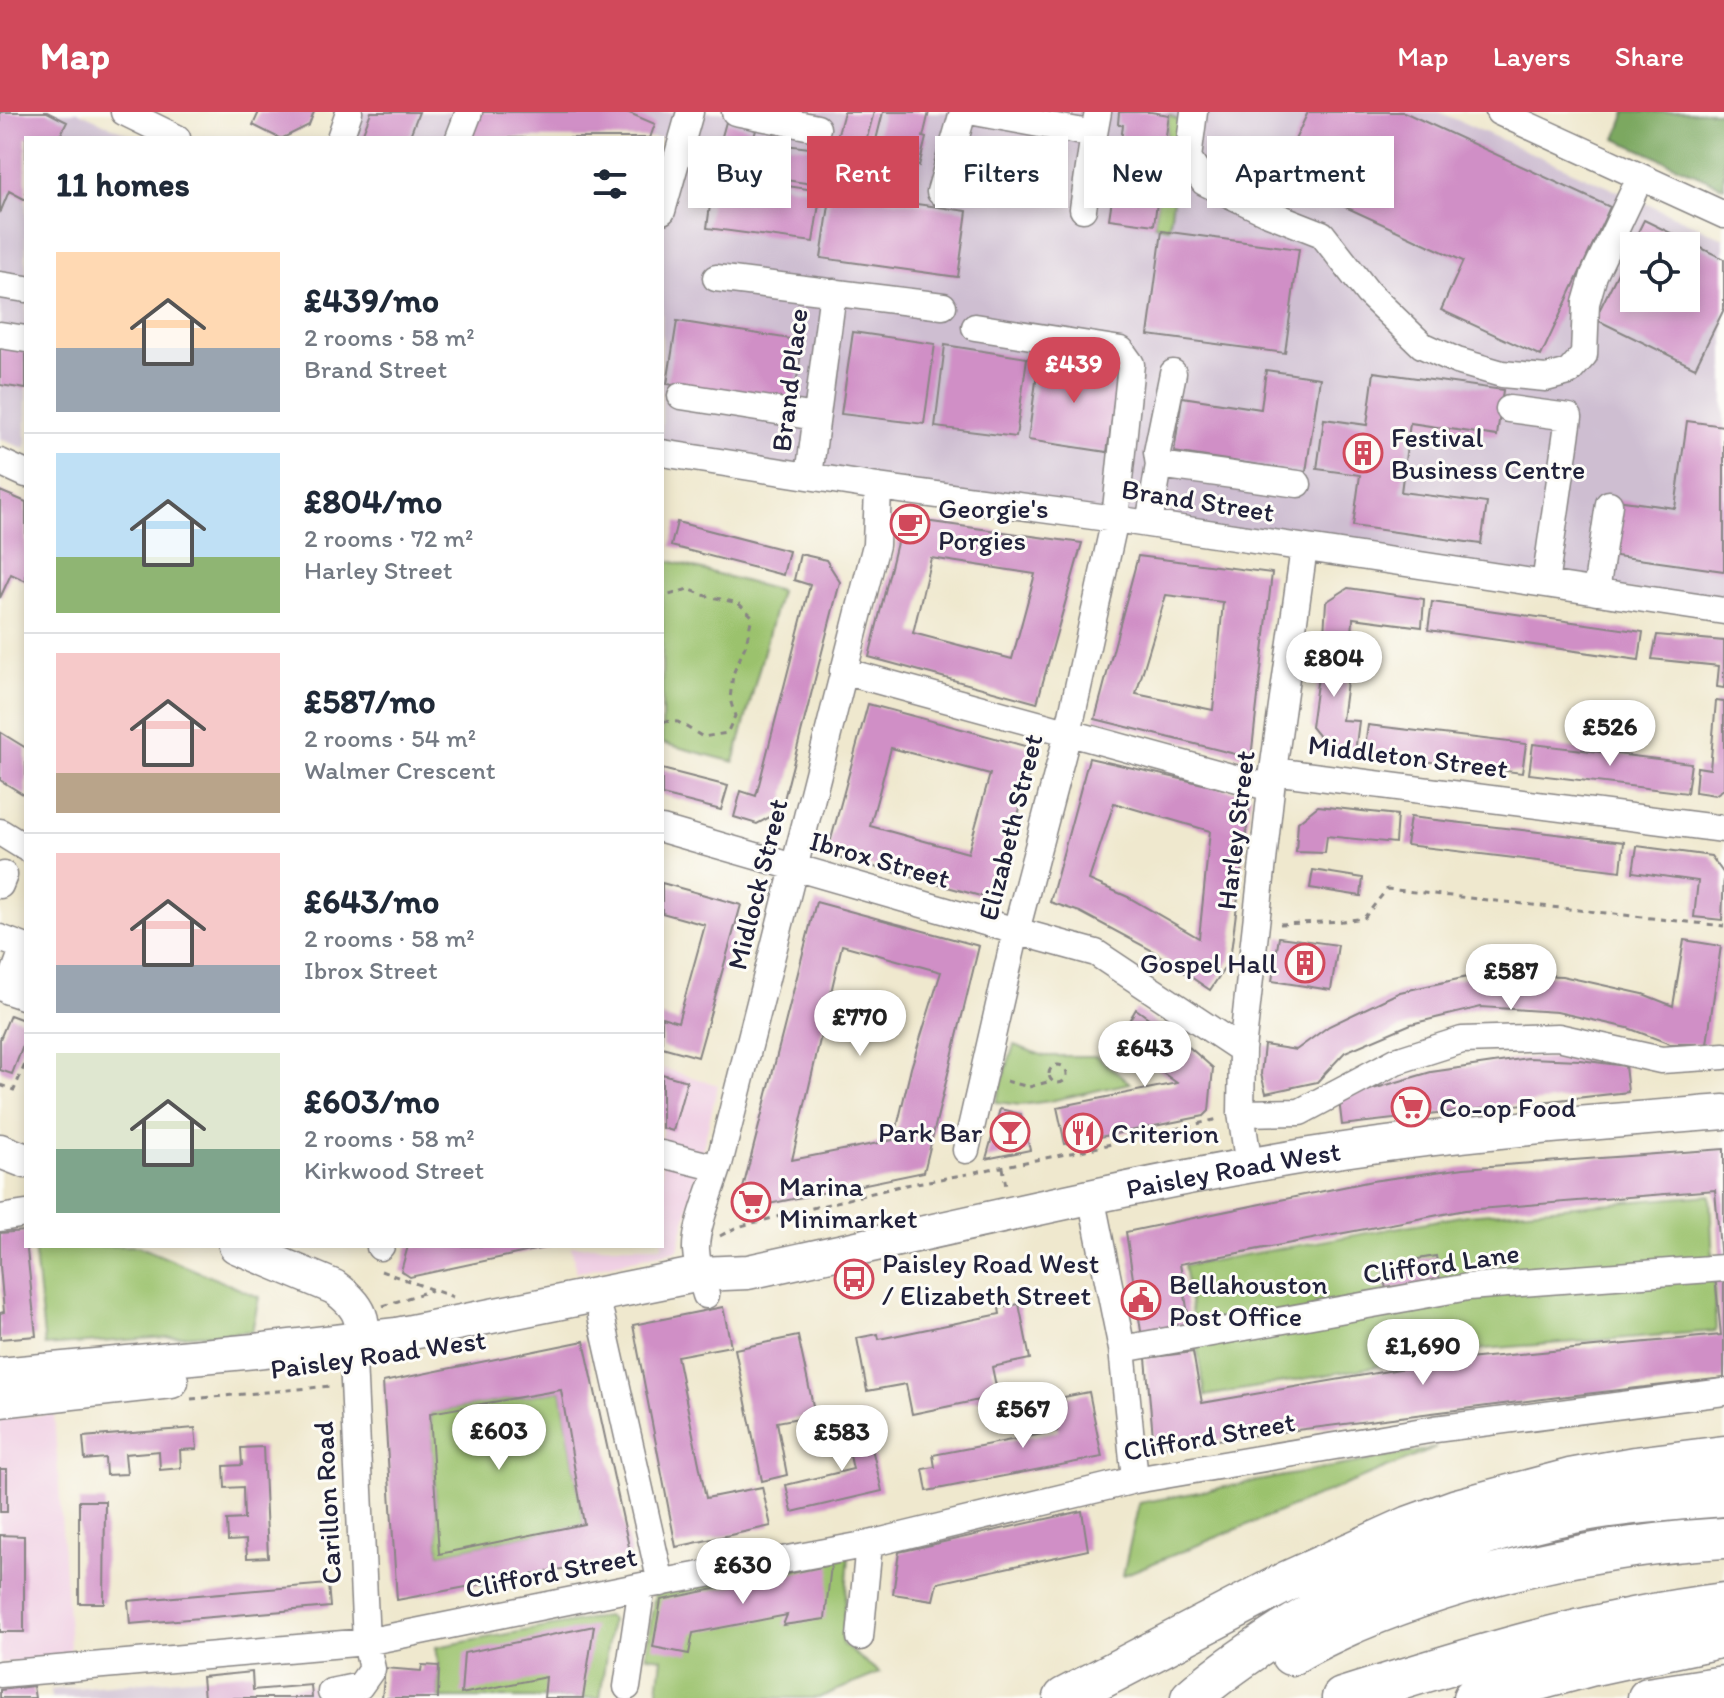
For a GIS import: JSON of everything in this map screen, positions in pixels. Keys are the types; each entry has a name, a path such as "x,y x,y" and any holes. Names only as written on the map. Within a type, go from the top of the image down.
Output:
{"highway":[{"path":"1064,1698 1288,1581 1410,1526 1471,1505 1570,1479 1724,1456"},
{"path":"1191,1698 1263,1644 1309,1615 1359,1587 1453,1547 1508,1529 1583,1511 1724,1496"},
{"path":"1223,1698 1298,1650 1387,1609 1430,1594 1522,1568 1605,1552 1724,1538"},
{"path":"1342,1698 1546,1637 1632,1617 1724,1603"},
{"path":"1473,1698 1590,1666 1724,1637"},
{"path":"1648,1698 1724,1686"}],"main road":[{"name":"Paisley Road West","path":"0,1375 397,1335 701,1273 748,1272 1091,1196 1310,1155 1472,1133 1724,1112"},
{"path":"0,1151 24,1160"},
{"path":"241,1248 342,1293 358,1337"},
{"name":"Paisley Road West","path":"0,1400 358,1337 401,1354 601,1316 701,1273"}],"street":[{"path":"124,112 173,136"},
{"path":"341,136 349,112"},
{"path":"460,136 469,112"},
{"path":"664,204 690,112"},
{"path":"735,112 817,128"},
{"path":"956,136 963,112"},
{"path":"975,112 1096,123 1083,209"},
{"path":"1194,112 1188,158 1204,182 1266,212 1322,234 1368,293 1422,345 1457,361 1502,374 1546,378 1569,372 1584,355 1586,303 1594,275 1640,178"},
{"path":"1499,112 1724,215"},
{"name":"Brand Place","path":"716,278 943,306"},
{"path":"0,285 24,289"},
{"name":"Brand Place","path":"809,476 833,292"},
{"name":"Elizabeth Street","path":"966,1150 1016,931 1068,733 1115,519 1131,364 1121,350 975,327"},
{"path":"0,335 24,339"},
{"path":"1149,524 1159,465 1157,452 1173,373"},
{"path":"681,396 816,417"},
{"path":"1509,409 1569,417 1545,584"},
{"name":"Brand Street","path":"664,453 1724,611"},
{"path":"0,462 24,473"},
{"path":"1159,465 1298,484"},
{"name":"Midlock Street","path":"701,1273 697,1237 718,1168 876,545 878,487"},
{"path":"1596,592 1609,504"},
{"name":"Harley Street","path":"1249,1166 1241,1113 1242,1050 1272,780 1304,548"},
{"name":"Middleton Street","path":"843,671 1068,733 1272,780 1724,829"},
{"name":"Ibrox Street","path":"664,830 1096,953 1242,1050"},
{"path":"0,832 24,847"},
{"path":"0,938 24,947 11,996"},
{"path":"1241,1113 1300,1112 1396,1061 1462,1040 1558,1037 1661,1060 1724,1056"},
{"path":"664,1154 718,1168"},
{"path":"1091,1196 1122,1349 1135,1480"},
{"path":"0,1218 24,1214"},
{"name":"Clifford Lane","path":"1122,1349 1468,1287 1724,1268"},
{"path":"601,1316 651,1585 627,1687"},
{"name":"Carillon Road","path":"331,1692 360,1686 372,1669 366,1642 358,1337"},
{"name":"Clifford Street","path":"0,1674 366,1642 869,1544 1135,1480 1435,1429 1724,1392"},
{"path":"860,1637 869,1544"}],"path":[{"path":"664,597 688,589 738,603 752,616 746,644 733,674 730,699 735,716 727,733 703,737 678,722 664,721"},
{"path":"1256,925 1364,918 1387,889 1724,926"},
{"path":"983,1075 1029,1087 1051,1081 1060,1084 1067,1075 1064,1067 1058,1065 1050,1069 1048,1075 1051,1081"},
{"path":"0,1085 14,1090 24,1067"},
{"path":"701,1273 737,1227 900,1186 1081,1151 1241,1113"},
{"path":"378,1253 432,1290 458,1298"},
{"path":"358,1337 432,1290"}],"shaded area":[{"path":"0,112 79,112 133,136 24,136 24,448 0,439"},
{"path":"353,112 1439,112 1724,238 1724,604 664,452 664,136 345,136"},
{"path":"664,1069 718,1085 678,1250 576,1272 571,1248 664,1248"},
{"path":"54,1414 71,1660 0,1663 0,1419"},
{"path":"202,1677 204,1698 51,1698 50,1690"}],"green space":[{"path":"1626,112 1724,112 1724,187 1616,139"},
{"path":"1169,115 1184,123 1182,136 1166,136"},
{"path":"1156,208 1172,208 1169,228 1154,225"},
{"path":"664,560 780,591 734,762 664,744"},
{"path":"1014,1045 1044,1056 1096,1056 1130,1083 1050,1101 1020,1105 996,1102"},
{"path":"1710,1195 1716,1331 1472,1350 1205,1396 1184,1266 1466,1215"},
{"path":"34,1248 143,1248 259,1297 252,1331 45,1346"},
{"path":"561,1390 584,1524 439,1554 430,1413"},
{"path":"1436,1448 1124,1575 1123,1575 1139,1503"},
{"path":"849,1557 842,1644 880,1673 818,1698 657,1698 662,1658 646,1656 655,1592"},
{"path":"607,1616 611,1620 600,1698 438,1698 436,1647"}],"building":[{"path":"0,112 47,112 67,122 60,136 24,136 24,199 9,191 0,213"},
{"path":"259,112 314,112 309,125 287,136 275,136 253,125"},
{"path":"371,112 419,112 410,136 362,136"},
{"path":"477,112 627,112 655,124 651,136 467,136"},
{"path":"844,112 874,112 868,136 837,136"},
{"path":"883,112 929,112 919,166 919,136 877,136"},
{"path":"1119,112 1169,115 1166,136 1122,136 1123,125 1118,124"},
{"path":"1308,112 1404,112 1610,207 1541,356 1441,310 1463,261 1348,208 1394,208 1394,136 1297,136"},
{"path":"726,122 756,130 754,136 722,136"},
{"path":"791,146 807,148 807,183 791,181"},
{"path":"791,187 807,189 807,208 818,208 813,242 707,228 710,208 791,208"},
{"path":"919,204 967,211 958,277 821,258 829,208 919,208"},
{"path":"1111,208 1156,208 1154,225 1109,219"},
{"path":"1644,220 1669,232 1638,232"},
{"path":"1162,231 1299,249 1285,353 1148,335"},
{"path":"1700,247 1724,259 1724,309 1695,368 1595,319 1620,268 1620,312 1700,312"},
{"path":"677,321 803,341 793,403 667,384"},
{"path":"853,332 935,344 924,424 841,414"},
{"path":"0,343 24,346 24,389 0,385"},
{"path":"945,345 1027,358 1016,437 935,427"},
{"path":"1039,359 1120,370 1107,452 1028,440"},
{"path":"1266,370 1320,378 1306,472 1174,452 1182,397 1261,409"},
{"name":"Festival Business Centre","path":"1374,372 1503,390 1497,436 1410,423 1401,492 1487,503 1481,544 1353,526 1360,475 1317,469 1324,419 1367,425"},
{"path":"1687,421 1724,426 1724,571 1609,555 1616,500 1675,508"},
{"path":"0,491 24,501 24,580 11,574 0,598"},
{"path":"903,518 1082,543 1037,703 869,657","holes":["931,558 1035,574 1012,659 913,633"]},
{"path":"677,522 789,551 783,575 671,546"},
{"path":"800,554 826,560 840,582 781,811 757,824 734,817 741,791 756,796 810,585 794,580"},
{"path":"1138,556 1272,573 1251,758 1095,719","holes":["1166,595 1223,602 1213,710 1136,694"]},
{"path":"1348,588 1424,599 1422,627 1353,618 1352,638 1324,634 1326,602"},
{"path":"1432,602 1643,632 1639,660 1428,630"},
{"path":"1657,635 1724,641 1724,688 1717,687 1719,666 1652,659"},
{"path":"1323,640 1352,644 1342,720 1359,721 1355,753 1328,748 1311,727"},
{"path":"1716,701 1724,702 1724,789 1715,795 1695,792 1697,767 1710,769"},
{"path":"868,704 1036,749 995,900 827,854","holes":["891,748 990,774 968,853 870,826"]},
{"path":"1368,725 1526,744 1522,773 1364,754"},
{"path":"0,732 24,747 24,795 0,780"},
{"path":"1533,744 1691,763 1687,793 1529,774"},
{"path":"1089,758 1251,795 1230,960 1210,990 1153,951 1080,912 1050,902","holes":["1114,803 1210,831 1199,938 1128,897 1089,880"]},
{"path":"664,770 728,786 721,810 664,796"},
{"path":"1318,806 1397,815 1395,843 1327,836 1325,853 1296,852 1298,822"},
{"path":"1410,817 1624,842 1621,871 1406,845"},
{"path":"1637,846 1711,856 1724,874 1722,920 1694,917 1698,881 1633,872"},
{"path":"1313,870 1363,878 1361,896 1310,888"},
{"path":"664,884 741,905 698,1057 664,1048 664,1018 678,1022 705,925 664,914"},
{"path":"816,902 979,946 924,1172 745,1209 740,1200","holes":["842,945 941,972 911,1068 894,1140 792,1160"]},
{"name":"Gospel Hall","path":"1279,937 1338,945 1331,990 1272,981"},
{"path":"1684,940 1721,946 1707,1044 1670,1044 1628,1028 1557,1012 1481,1007 1411,1024 1345,1052 1317,1082 1266,1093 1261,1074 1264,1045 1296,1050 1329,1026 1400,992 1485,973 1562,976 1643,994 1673,1006"},
{"path":"1136,1009 1213,1068 1209,1111 1204,1116 1065,1144 1057,1107 1177,1083 1117,1041"},
{"path":"10,1015 24,1020 24,1043 12,1074 0,1070 0,1039"},
{"path":"1528,1058 1625,1066 1628,1092 1342,1125 1339,1099 1431,1072"},
{"path":"664,1075 687,1081 673,1131 664,1129"},
{"name":"Park Bar","path":"1000,1109 1021,1114 1030,1150 986,1159"},
{"path":"1724,1149 1724,1261 1721,1261 1715,1190 1465,1210 1180,1264 1190,1327 1142,1338 1126,1232 1372,1181 1464,1168"},
{"path":"24,1231 36,1336 0,1339 0,1313 4,1312 0,1233"},
{"path":"407,1248 544,1248 410,1277 401,1271"},
{"path":"1436,1256 1440,1281 1386,1290 1382,1265"},
{"path":"1715,1276 1724,1276 1724,1378 1154,1448 1146,1358 1193,1352 1202,1403 1446,1361 1721,1335"},
{"path":"1019,1304 1030,1359 992,1367 998,1396 912,1414 906,1384 867,1391 857,1338 878,1334 879,1339 1000,1314 999,1308"},
{"path":"723,1307 731,1346 677,1356 706,1498 762,1487 771,1526 676,1547 633,1325"},
{"path":"798,1336 815,1415 777,1422 787,1475 762,1481 735,1349"},
{"path":"584,1341 631,1556 397,1600 383,1382","holes":["561,1390 584,1524 439,1554 430,1413"]},
{"path":"1089,1392 1102,1457 927,1491 923,1469 935,1467 933,1455 1058,1431 1054,1411 1066,1408 1064,1397"},
{"path":"864,1414 882,1491 792,1512 786,1485 853,1469 842,1419"},
{"path":"195,1428 197,1449 180,1450 181,1468 160,1470 159,1451 125,1454 127,1474 106,1475 105,1458 85,1460 83,1437"},
{"path":"263,1447 268,1557 247,1558 246,1540 228,1541 227,1520 244,1519 243,1487 225,1488 224,1466 242,1465 241,1448"},
{"path":"0,1469 7,1469 7,1512 0,1512"},
{"path":"79,1501 105,1501 104,1603 79,1603"},
{"path":"1082,1511 1088,1550 937,1583 933,1600 893,1594 899,1552"},
{"path":"0,1535 24,1536 24,1632 0,1632"},
{"path":"831,1565 825,1619 783,1625 787,1615 693,1633 689,1654 653,1647 661,1600"},
{"path":"328,1584 330,1607 130,1624 128,1601"},
{"path":"594,1626 583,1698 544,1698 546,1677 461,1694 464,1653"},
{"path":"422,1665 439,1666 438,1698 382,1698 385,1668 421,1671"},
{"path":"252,1672 253,1690 311,1685 312,1698 204,1698 202,1677"},
{"path":"33,1686 35,1698 0,1698 0,1690"}],"place":[{"name":"Festival Business Centre","path":"1363,453"},
{"name":"Georgie's Porgies","path":"910,524"},
{"name":"Gospel Hall","path":"1305,963"},
{"name":"Co-op Food","path":"1411,1107"},
{"name":"Park Bar","path":"1010,1132"},
{"name":"Criterion","path":"1083,1133"},
{"name":"Marina Minimarket","path":"751,1202"},
{"name":"Paisley Road West / Elizabeth Street","path":"854,1279"},
{"name":"Bellahouston Post Office","path":"1141,1300"}]}
